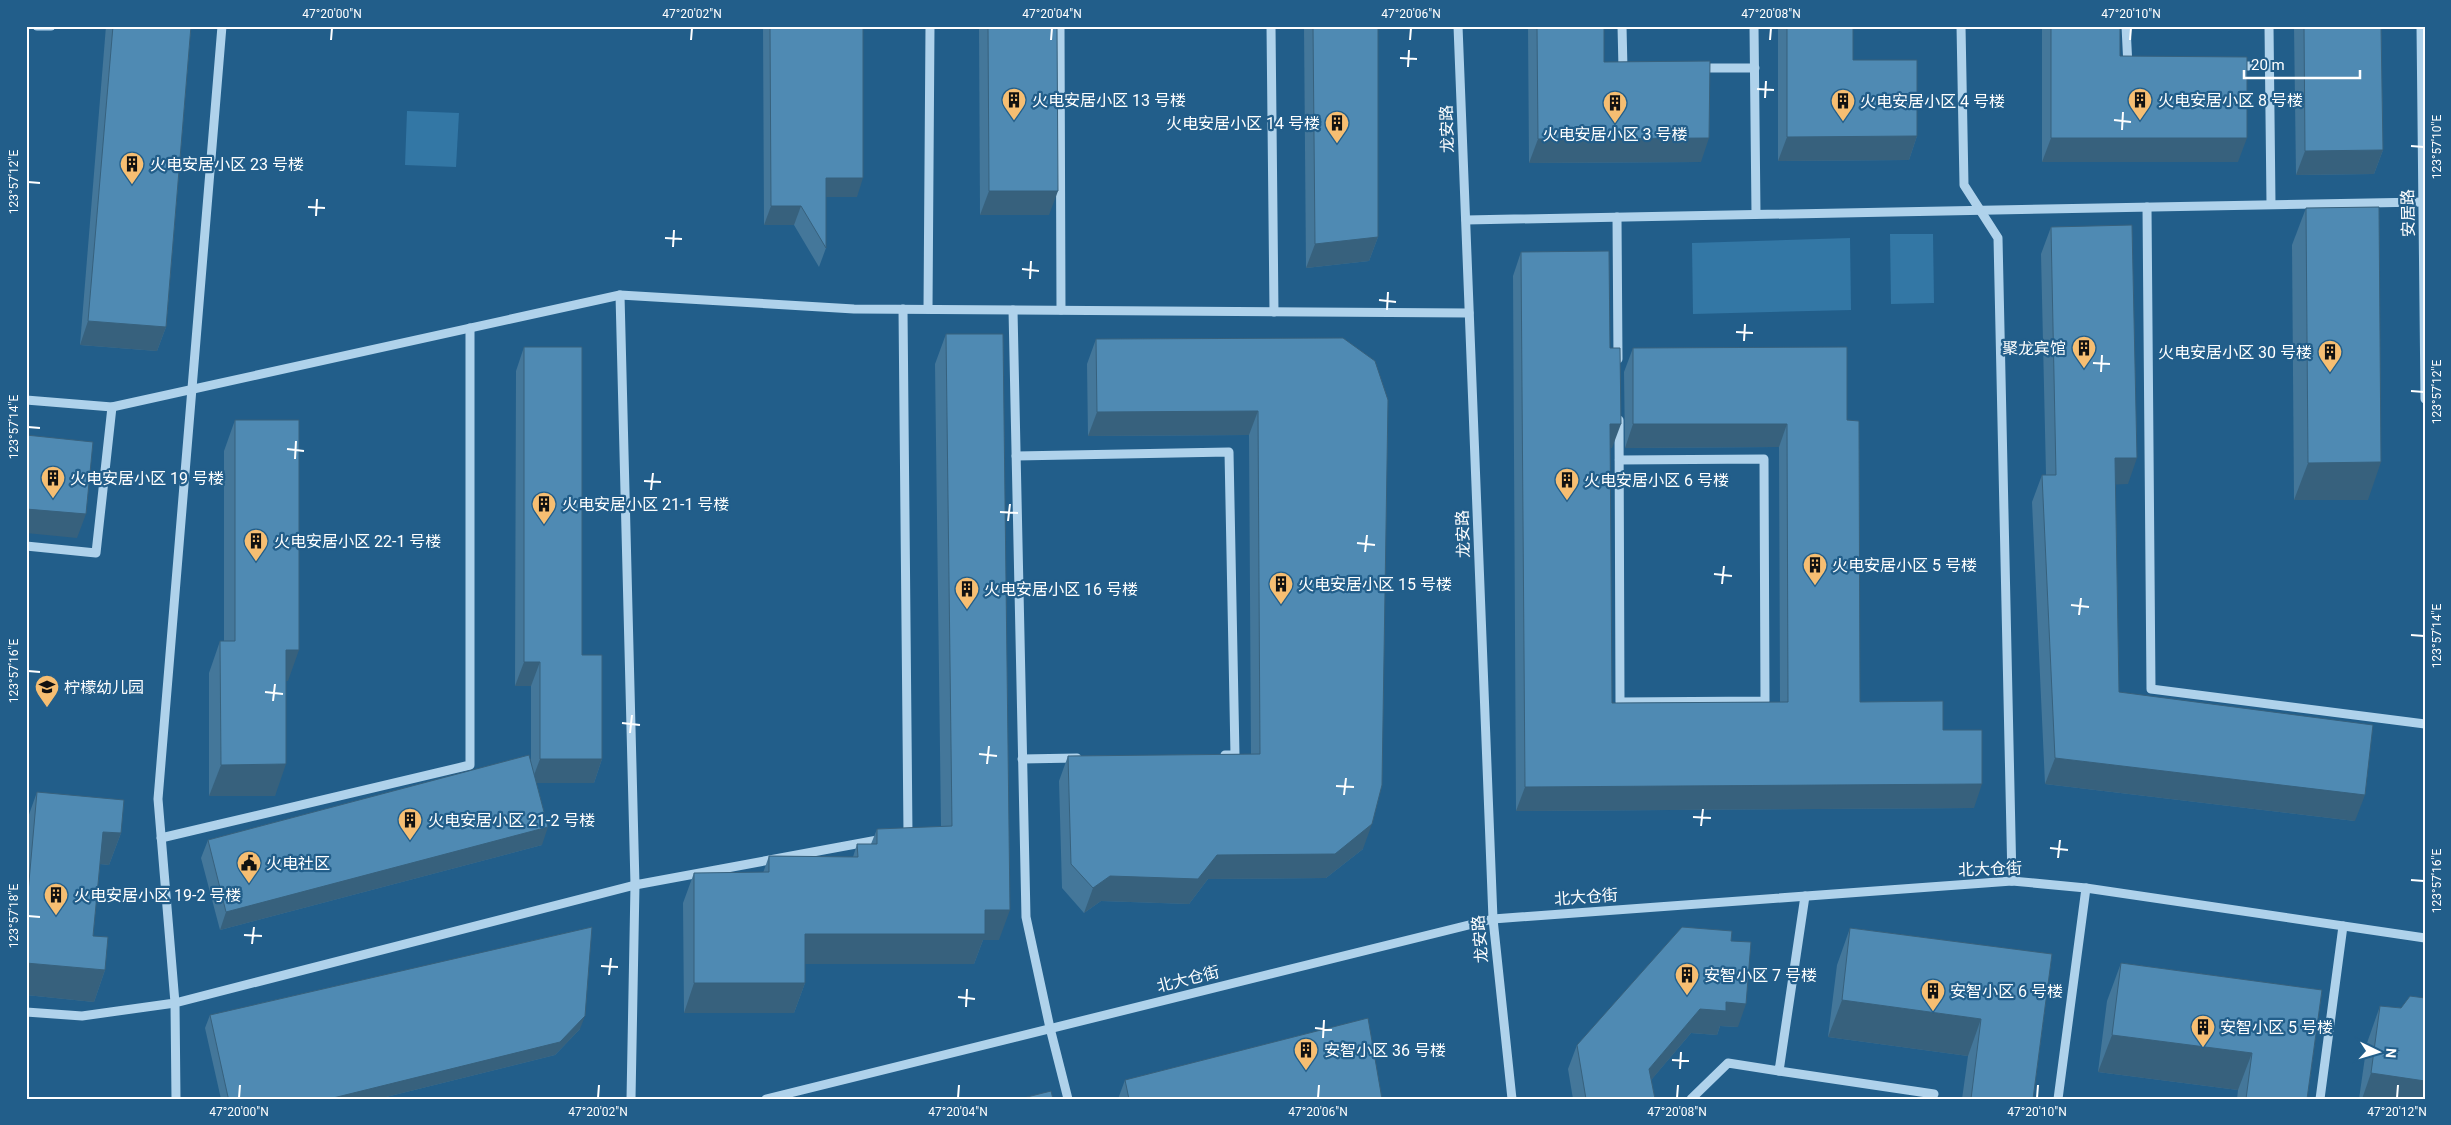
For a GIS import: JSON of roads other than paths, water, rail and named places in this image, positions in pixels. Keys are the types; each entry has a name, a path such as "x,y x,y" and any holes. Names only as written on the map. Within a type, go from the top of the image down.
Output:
{"street":[{"path":"37,26 51,26"},
{"path":"176,1099 175,1002 158,800 190,390 222,26"},
{"path":"928,309 930,26"},
{"path":"1060,26 1061,310"},
{"path":"1271,26 1274,312"},
{"name":"龙安路","path":"1458,26 1493,919 1512,1099"},
{"path":"1622,26 1623,69 1642,69"},
{"path":"1754,26 1756,214"},
{"path":"1961,26 1964,185 1998,238 2012,881"},
{"path":"2126,26 2126,67 2136,67"},
{"path":"2269,26 2271,204"},
{"name":"安居路","path":"2421,26 2425,399"},
{"path":"2222,66 2270,66"},
{"path":"1689,68 1755,68"},
{"path":"1466,220 2423,202"},
{"path":"2147,207 2151,689 2425,724"},
{"path":"1617,217 1618,372"},
{"path":"26,400 112,407 620,295 854,309 1469,313"},
{"path":"620,295 635,885 631,1099"},
{"path":"26,1012 82,1016 175,1002 635,885 908,834 903,309"},
{"path":"1013,310 1026,917 1050,1028 1068,1099"},
{"path":"161,838 470,765 470,328"},
{"path":"26,546 96,553 112,407"},
{"path":"1618,411 1620,702 1766,701 1764,459 1619,460"},
{"path":"1016,456 1229,452 1235,755 1216,756"},
{"path":"1022,759 1090,758"},
{"name":"北大仓街","path":"766,1099 1493,919 2012,881 2086,888 2425,938"},
{"path":"2060,1098 2086,888"},
{"path":"1779,1071 1805,896"},
{"path":"2320,1099 2343,926"},
{"path":"1691,1099 1728,1063 1934,1094"}],"place":[{"name":"火电安居小区 13 号楼","path":"1014,121"},
{"name":"火电安居小区 8 号楼","path":"2140,121"},
{"name":"火电安居小区 4 号楼","path":"1843,122"},
{"name":"火电安居小区 3 号楼","path":"1615,124"},
{"name":"火电安居小区 14 号楼","path":"1337,144"},
{"name":"火电安居小区 23 号楼","path":"132,185"},
{"name":"聚龙宾馆","path":"2084,369"},
{"name":"火电安居小区 30 号楼","path":"2330,373"},
{"name":"火电安居小区 19 号楼","path":"53,499"},
{"name":"火电安居小区 6 号楼","path":"1567,501"},
{"name":"火电安居小区 21-1 号楼","path":"544,525"},
{"name":"火电安居小区 22-1 号楼","path":"256,562"},
{"name":"火电安居小区 5 号楼","path":"1815,586"},
{"name":"火电安居小区 15 号楼","path":"1281,605"},
{"name":"火电安居小区 16 号楼","path":"967,610"},
{"name":"柠檬幼儿园","path":"47,708"},
{"name":"火电安居小区 21-2 号楼","path":"410,841"},
{"name":"火电社区","path":"249,884"},
{"name":"火电安居小区 19-2 号楼","path":"56,916"},
{"name":"安智小区 7 号楼","path":"1687,996"},
{"name":"安智小区 6 号楼","path":"1933,1012"},
{"name":"安智小区 5 号楼","path":"2203,1048"},
{"name":"安智小区 36 号楼","path":"1306,1071"}]}
